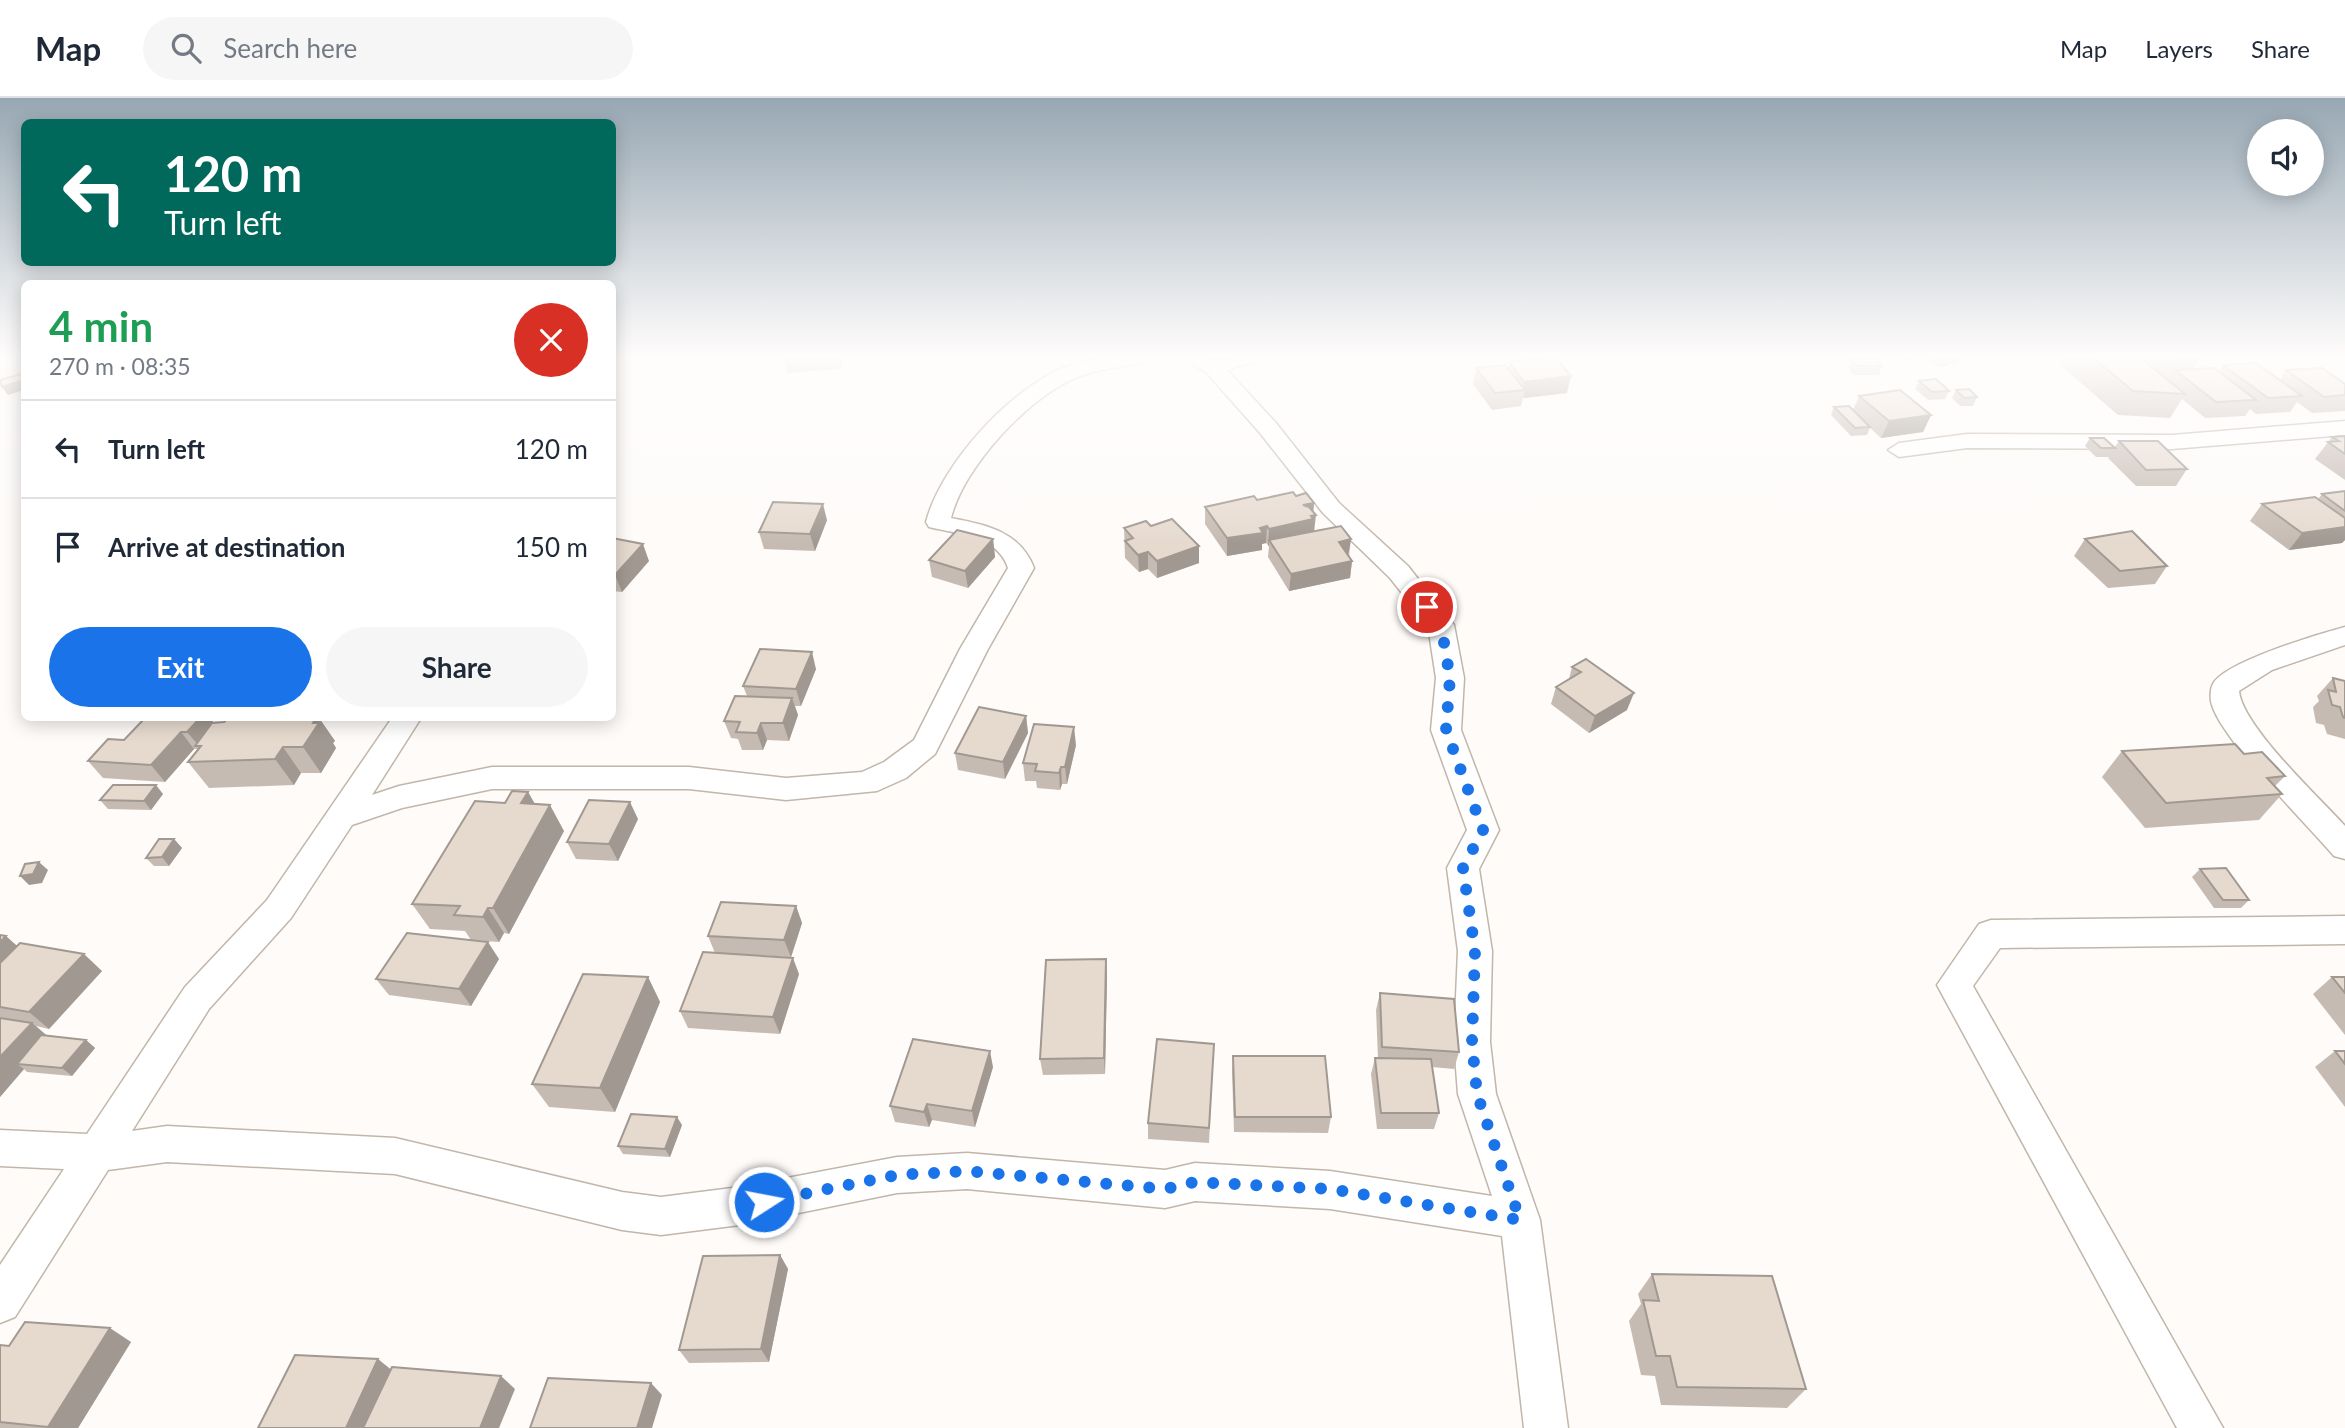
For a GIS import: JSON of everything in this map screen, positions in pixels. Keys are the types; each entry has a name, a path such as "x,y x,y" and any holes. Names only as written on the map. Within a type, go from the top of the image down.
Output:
{"street":[{"path":"343,816 400,797 492,778 689,778 786,789 866,783 895,770 925,747 974,649 1021,568 1019,557 1002,541 938,522 939,509 950,484 1008,419"},
{"path":"1259,419 1331,508 1399,572 1441,625 1450,678 1446,730 1483,830 1463,868 1475,951 1472,1042 1477,1094 1520,1220 1546,1428"},
{"path":"1899,450 1967,441 2172,442 2345,428"},
{"path":"2345,636 2262,664 2225,687 2226,705 2245,735 2345,847"},
{"path":"0,1302 197,998 279,909 405,721"},
{"path":"2201,1428 1954,985 1991,934 2345,930"},
{"path":"0,1148 99,1153 167,1144 395,1156 622,1211 661,1216 740,1206 897,1175 967,1171 1165,1189 1195,1182 1330,1189 1520,1220"}],"building":[{"path":"1846,419 1862,419 1870,427 1855,428"},
{"path":"2345,436 2345,454 2328,442 2339,441 2332,437"},
{"path":"2090,438 2104,438 2115,448 2101,448"},
{"path":"2119,441 2158,441 2187,469 2146,470"},
{"path":"2345,491 2345,511 2322,494"},
{"path":"1293,492 1296,496 1306,493 1314,503 1303,505 1316,515 1311,516 1313,519 1269,529 1267,526 1260,528 1263,533 1227,538 1205,507 1254,496 1257,500"},
{"path":"2315,497 2345,518 2345,527 2302,533 2262,504"},
{"path":"773,502 823,504 810,534 759,532"},
{"path":"1172,519 1199,546 1157,561 1148,552 1138,555 1125,541 1133,538 1124,528 1146,521 1151,526"},
{"path":"1341,526 1351,539 1339,542 1352,561 1291,574 1269,540"},
{"path":"957,530 993,539 965,571 929,560"},
{"path":"2132,531 2167,566 2120,571 2085,539"},
{"path":"616,539 643,544 616,574"},
{"path":"760,649 812,652 796,689 743,686"},
{"path":"1586,659 1634,693 1595,716 1556,687 1581,672 1572,667"},
{"path":"2333,678 2345,681 2345,718 2340,707 2332,705 2328,690 2336,692"},
{"path":"735,696 792,698 783,723 761,723 757,733 736,732 740,722 724,721"},
{"path":"979,707 1026,716 1003,762 955,753"},
{"path":"142,721 197,721 187,732 181,732 151,765 88,761 108,739 124,740"},
{"path":"212,723 319,723 303,747 283,747 275,759 188,762 201,746 195,746"},
{"path":"1034,724 1074,727 1065,767 1061,767 1059,773 1035,771 1037,764 1023,763"},
{"path":"2235,744 2244,754 2262,752 2285,776 2267,778 2282,794 2166,803 2122,751"},
{"path":"113,785 156,785 144,801 100,800"},
{"path":"512,791 528,792 521,803 550,805 493,908 488,908 483,917 454,915 460,906 412,904 475,801 505,803"},
{"path":"589,800 630,802 609,844 567,842"},
{"path":"159,839 174,839 162,857 146,858"},
{"path":"39,862 33,874 20,876 25,864"},
{"path":"2226,868 2249,900 2223,900 2200,869"},
{"path":"721,902 796,906 784,940 708,936"},
{"path":"407,933 488,942 459,989 376,979"},
{"path":"20,943 84,954 29,1012 0,1007 0,963"},
{"path":"703,952 793,958 773,1017 680,1011"},
{"path":"1106,959 1104,1058 1040,1059 1046,960"},
{"path":"583,974 648,977 600,1088 532,1084"},
{"path":"2332,977 2345,977 2345,993"},
{"path":"1380,993 1454,999 1459,1052 1382,1047"},
{"path":"0,1018 32,1023 0,1057"},
{"path":"41,1035 86,1040 62,1068 17,1064"},
{"path":"913,1039 990,1051 972,1111 927,1104 924,1112 890,1106"},
{"path":"1157,1039 1214,1044 1209,1128 1148,1123"},
{"path":"2335,1051 2345,1051 2345,1064"},
{"path":"1233,1056 1325,1056 1331,1117 1235,1117"},
{"path":"1375,1058 1431,1059 1439,1113 1381,1113"},
{"path":"631,1114 677,1117 665,1149 618,1146"},
{"path":"780,1255 761,1349 679,1350 703,1256"},
{"path":"1652,1274 1772,1276 1806,1389 1677,1387 1670,1356 1656,1356 1643,1300 1659,1301"},
{"path":"25,1322 110,1328 48,1427 0,1422 0,1345 9,1346"},
{"path":"295,1355 378,1359 346,1428 258,1428"},
{"path":"392,1367 501,1376 480,1428 363,1428"},
{"path":"548,1378 651,1383 637,1428 530,1428"}],"route":[{"path":"764,1202 897,1175 967,1171 1165,1189 1195,1182 1330,1189 1520,1220 1477,1094 1472,1042 1475,951 1463,868 1479,843 1483,830 1446,730 1450,678 1441,625 1427,607"}]}
